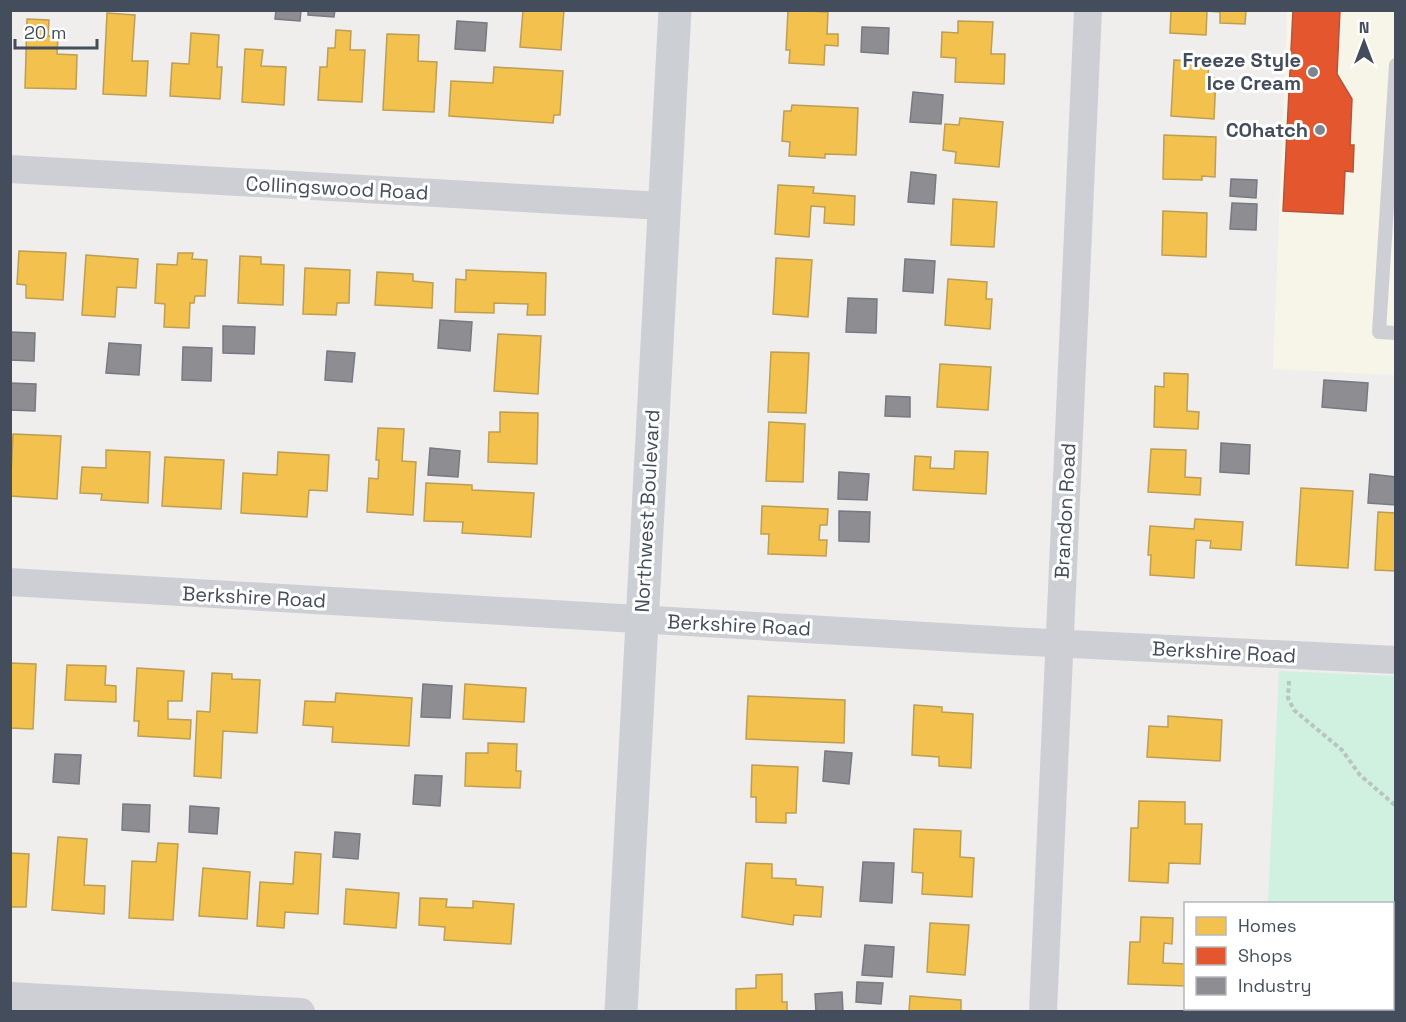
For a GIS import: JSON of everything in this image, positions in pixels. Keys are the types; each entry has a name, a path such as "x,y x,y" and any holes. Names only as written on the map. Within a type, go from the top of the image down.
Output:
{"main road":[{"name":"Northwest Boulevard","path":"621,1011 675,10"}],"street":[{"name":"Brandon Road","path":"1043,1011 1088,10"},
{"name":"Collingswood Road","path":"10,169 663,206"},
{"name":"Berkshire Road","path":"10,582 1059,644 1395,660"},
{"path":"10,996 301,1011"}],"lane":[{"path":"1395,65 1379,332 1395,333"}],"path":[{"path":"1289,681 1288,698 1294,710 1342,750 1360,775 1395,807"}],"shaded area":[{"path":"1287,11 1395,11 1395,375 1273,369"}],"green space":[{"path":"1279,671 1395,676 1395,1011 1263,1011 1394,1010 1394,902 1268,902"}],"building: Homes":[{"path":"523,10 564,10 561,50 520,47"},
{"path":"788,10 828,12 827,34 838,34 838,46 825,45 824,65 789,63 790,50 786,50"},
{"path":"1171,10 1246,10 1245,24 1220,23 1220,12 1207,11 1206,35 1170,33"},
{"path":"107,13 135,15 132,61 148,61 146,96 103,94"},
{"path":"27,19 49,20 48,36 58,36 57,54 77,55 76,89 25,88"},
{"path":"958,21 993,22 991,54 1005,54 1004,84 955,82 956,58 941,57 942,32 958,33"},
{"path":"336,30 351,31 350,50 365,50 362,102 318,100 320,67 327,67 328,48 335,48"},
{"path":"191,33 219,35 217,67 222,67 220,99 170,96 172,63 189,64"},
{"path":"387,34 419,35 418,61 437,62 434,112 383,110"},
{"path":"245,49 263,50 261,66 286,67 284,105 242,102"},
{"path":"1174,60 1209,62 1208,77 1216,78 1214,119 1171,116"},
{"path":"494,67 563,71 560,115 554,115 553,123 449,116 451,81 493,83"},
{"path":"792,105 858,108 856,155 825,154 825,158 789,156 790,142 782,141 784,111 791,111"},
{"path":"960,118 1003,122 999,167 955,163 956,152 943,150 945,124 959,125"},
{"path":"1164,135 1216,137 1215,177 1202,176 1202,180 1163,179"},
{"path":"778,185 814,187 813,193 855,196 854,225 824,223 825,207 811,206 809,237 775,234"},
{"path":"953,199 997,202 994,247 951,245"},
{"path":"1163,211 1207,213 1206,257 1162,255"},
{"path":"19,251 66,253 63,300 26,298 26,285 17,284"},
{"path":"178,253 193,253 192,259 207,260 205,296 195,296 194,303 190,303 189,328 164,327 165,304 155,303 157,264 177,265"},
{"path":"86,255 138,259 136,288 117,287 115,317 82,315"},
{"path":"240,256 261,257 261,264 284,265 283,305 238,303"},
{"path":"776,258 812,260 808,317 773,314"},
{"path":"305,268 350,270 349,303 337,303 336,315 303,314"},
{"path":"466,270 546,273 545,315 527,315 528,304 494,303 494,313 455,312 456,279 466,280"},
{"path":"377,272 413,274 413,281 433,283 432,308 375,305"},
{"path":"948,279 987,282 986,299 992,299 990,329 945,325"},
{"path":"498,334 541,336 538,394 494,391"},
{"path":"771,352 809,353 806,413 768,412"},
{"path":"940,364 991,367 988,410 937,407"},
{"path":"1164,373 1188,374 1187,411 1199,412 1198,429 1154,427 1155,386 1164,387"},
{"path":"500,412 538,413 537,464 488,462 489,432 500,432"},
{"path":"769,422 805,424 803,482 766,481"},
{"path":"378,428 404,429 402,461 416,462 413,515 367,512 369,478 378,479 379,460 376,460"},
{"path":"13,434 61,436 57,499 10,496"},
{"path":"1151,449 1186,450 1185,477 1201,478 1200,495 1148,492"},
{"path":"106,450 150,452 148,503 101,500 102,494 80,493 82,467 106,468"},
{"path":"955,451 988,452 986,494 913,490 915,456 931,457 930,468 954,469"},
{"path":"278,452 329,455 327,491 309,490 307,517 241,513 243,473 277,475"},
{"path":"165,457 224,460 221,509 162,506"},
{"path":"426,483 472,485 472,490 534,493 531,537 462,533 463,522 424,521"},
{"path":"1301,488 1353,491 1348,568 1296,565"},
{"path":"762,506 828,509 827,525 820,525 819,540 827,540 826,556 768,554 769,534 761,534"},
{"path":"1378,512 1396,513 1396,571 1375,570"},
{"path":"1195,519 1243,522 1241,550 1210,548 1211,541 1196,540 1194,578 1150,575 1151,555 1148,555 1150,526 1194,529"},
{"path":"10,663 36,664 33,729 10,728"},
{"path":"67,665 106,666 105,685 116,686 116,702 65,700"},
{"path":"137,668 184,671 182,701 168,701 168,719 191,720 190,739 138,736 139,721 134,721"},
{"path":"212,673 232,674 232,679 260,680 257,733 223,731 221,778 194,776 197,711 210,712"},
{"path":"465,684 526,688 524,722 463,719"},
{"path":"336,693 412,698 409,746 332,742 333,727 303,725 305,701 335,702"},
{"path":"748,696 845,700 844,743 746,739"},
{"path":"914,705 942,707 942,712 973,714 971,768 939,766 939,757 912,755"},
{"path":"1168,716 1222,720 1220,761 1147,757 1149,726 1168,727"},
{"path":"488,743 517,744 516,771 521,771 520,788 465,786 466,753 488,753"},
{"path":"752,765 798,767 796,813 786,813 786,823 756,822 756,797 751,797"},
{"path":"1139,801 1185,802 1185,824 1202,824 1200,864 1169,863 1168,883 1129,881 1131,828 1138,828"},
{"path":"914,829 961,831 960,857 974,858 972,897 922,894 923,873 912,872"},
{"path":"58,837 87,839 84,885 105,886 104,914 52,910"},
{"path":"158,843 178,844 173,920 129,918 132,861 156,862"},
{"path":"295,852 321,854 318,914 285,912 284,928 257,926 260,882 293,884"},
{"path":"10,853 29,854 26,907 10,907"},
{"path":"746,863 772,864 772,878 796,879 796,885 823,887 821,917 794,915 793,925 742,917"},
{"path":"203,868 250,872 247,919 199,916"},
{"path":"346,889 399,893 396,928 344,924"},
{"path":"420,898 447,899 446,907 473,908 473,901 514,904 511,944 444,940 445,927 419,925"},
{"path":"1141,917 1173,918 1172,944 1164,943 1163,963 1184,964 1184,986 1128,984 1130,942 1140,942"},
{"path":"930,923 969,925 965,975 927,972"},
{"path":"782,974 782,1002 787,1002 787,1012 736,1011 736,989 756,988 756,975"},
{"path":"910,996 961,1000 961,1012 909,1012"}],"building: Shops":[{"path":"1293,10 1340,10 1337,74 1352,99 1350,145 1354,145 1353,172 1345,171 1343,214 1283,211"}],"building: Industry":[{"path":"276,10 301,10 300,21 275,19"},
{"path":"308,10 335,10 334,17 308,15"},
{"path":"457,21 487,23 485,51 455,49"},
{"path":"862,27 889,28 888,54 861,52"},
{"path":"913,92 943,95 941,124 910,122"},
{"path":"911,172 936,175 934,204 908,202"},
{"path":"1231,179 1257,180 1256,198 1230,196"},
{"path":"1232,203 1257,204 1256,230 1230,229"},
{"path":"905,259 935,261 933,293 903,291"},
{"path":"848,298 877,299 876,333 846,332"},
{"path":"440,320 472,322 470,351 438,348"},
{"path":"223,326 255,327 254,354 223,353"},
{"path":"10,332 35,333 34,361 10,360"},
{"path":"109,343 141,345 139,375 106,373"},
{"path":"183,347 212,348 211,381 182,380"},
{"path":"327,351 355,353 352,382 325,380"},
{"path":"1324,380 1368,383 1366,411 1322,407"},
{"path":"10,383 36,384 35,411 10,410"},
{"path":"886,396 910,397 910,417 885,416"},
{"path":"1221,443 1250,445 1249,474 1220,472"},
{"path":"430,448 460,451 458,477 428,475"},
{"path":"839,472 869,474 867,500 838,499"},
{"path":"1370,474 1396,477 1396,505 1368,503"},
{"path":"839,511 870,512 869,542 839,541"},
{"path":"423,684 452,686 450,718 421,717"},
{"path":"825,751 852,753 849,784 823,781"},
{"path":"55,754 81,755 79,784 53,782"},
{"path":"415,775 442,776 440,806 413,804"},
{"path":"123,804 150,805 149,832 122,830"},
{"path":"190,806 219,808 217,834 189,832"},
{"path":"335,832 360,834 358,859 333,857"},
{"path":"863,862 894,863 892,903 860,901"},
{"path":"865,945 894,947 892,977 862,975"},
{"path":"857,982 883,983 881,1004 856,1002"},
{"path":"842,992 843,1012 816,1012 815,994"}],"place":[{"name":"Freeze Style Ice Cream","path":"1313,72"},
{"name":"COhatch","path":"1320,130"}]}
